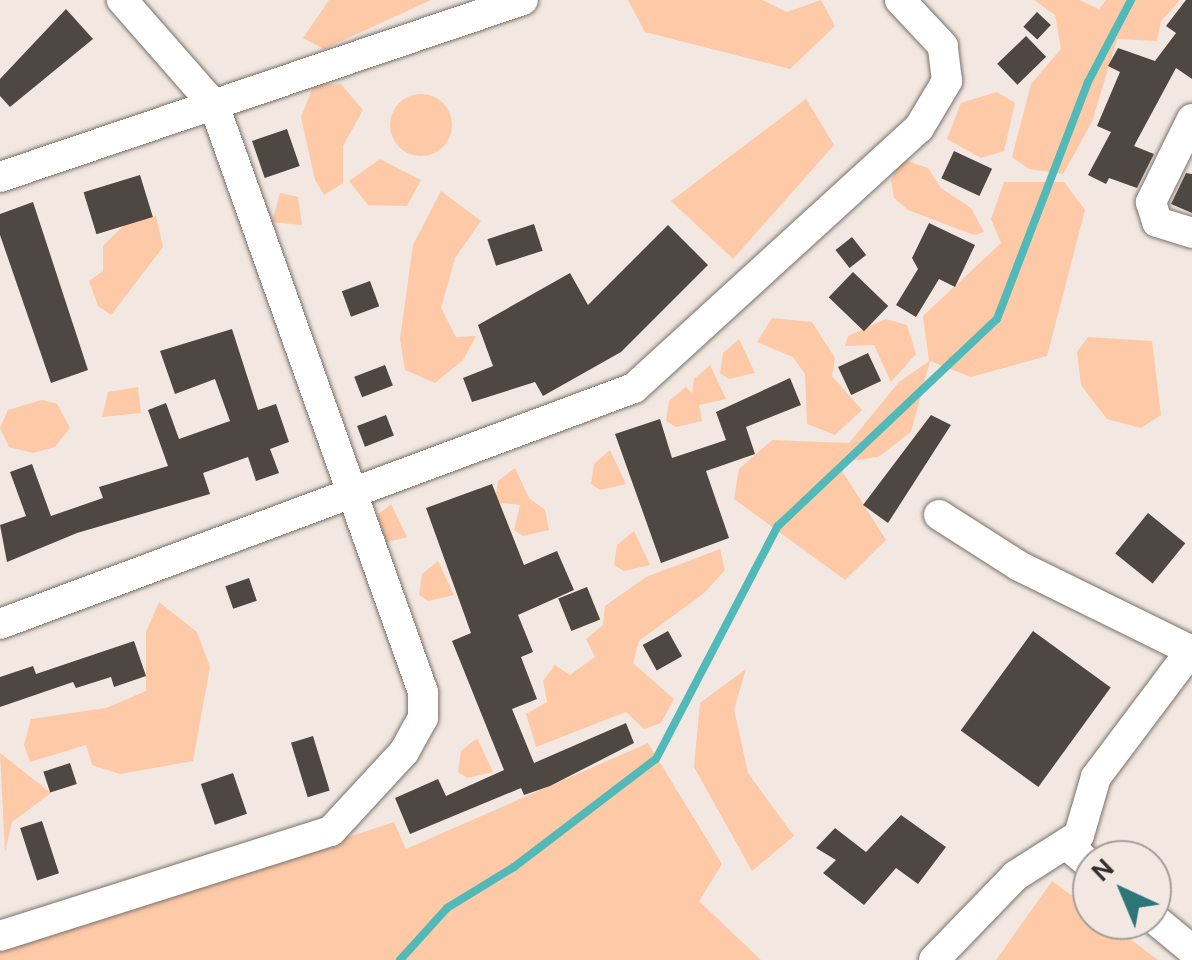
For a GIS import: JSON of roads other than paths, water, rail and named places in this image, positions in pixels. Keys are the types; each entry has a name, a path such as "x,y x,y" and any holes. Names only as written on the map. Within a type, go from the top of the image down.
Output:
{"street":[{"path":"0,936 331,831 404,752 422,718 423,692 346,491 214,105 122,0"},
{"path":"0,624 346,491 619,395 718,318 919,128 946,82 944,46 900,0"},
{"path":"0,177 510,2"},
{"path":"1192,120 1151,202 1156,222 1192,233"},
{"path":"934,960 1015,876 1068,846 1087,821 1096,777 1192,650 1019,566 939,515"},
{"path":"1068,846 1072,849"},
{"path":"1172,933 1192,950"}],"waterway":[{"path":"400,960 447,908 514,867 656,759 778,526 997,319 1088,82 1131,0"}]}
